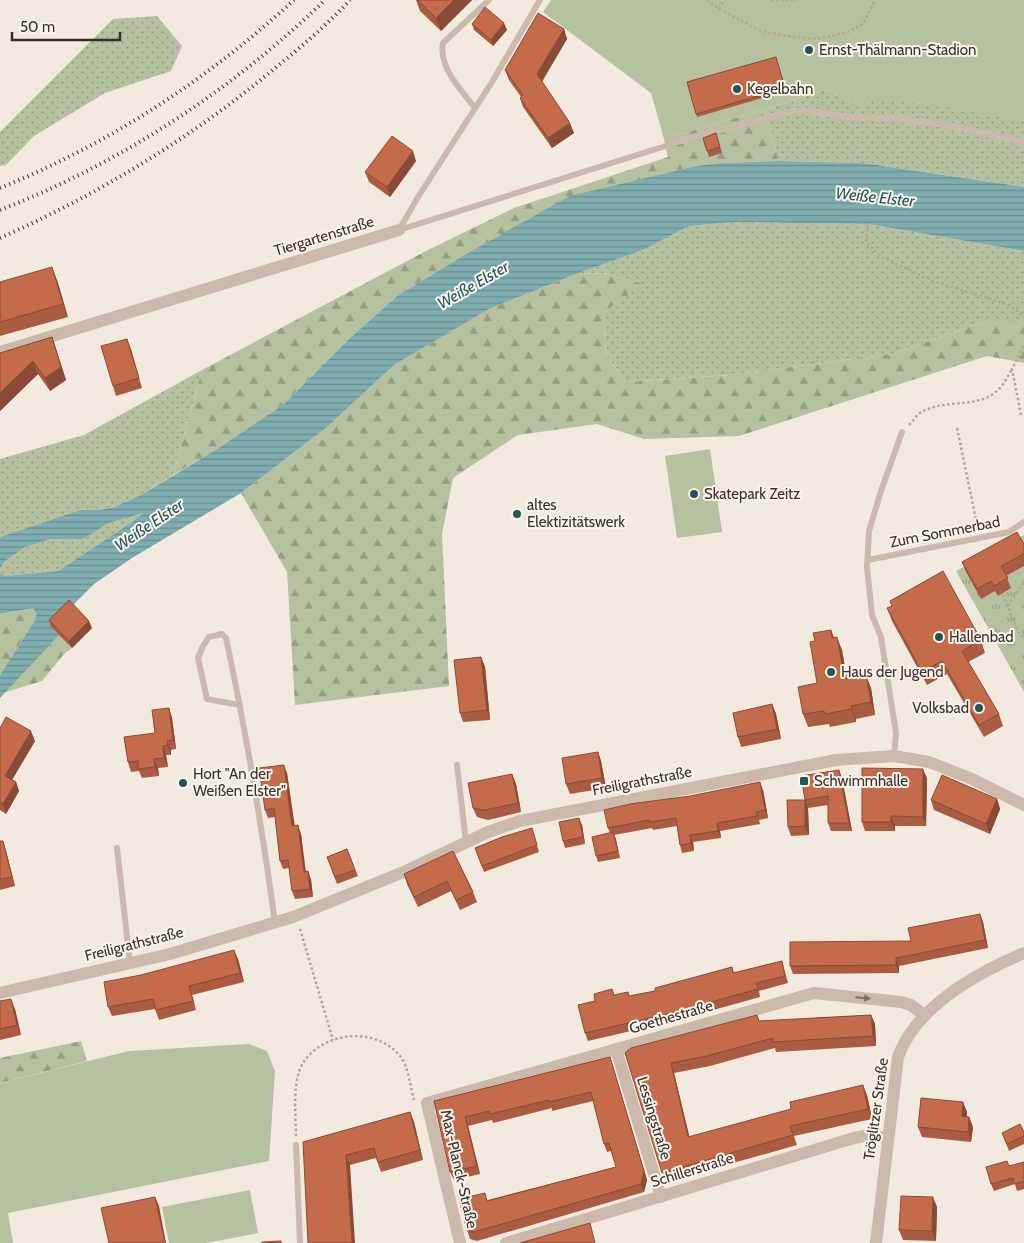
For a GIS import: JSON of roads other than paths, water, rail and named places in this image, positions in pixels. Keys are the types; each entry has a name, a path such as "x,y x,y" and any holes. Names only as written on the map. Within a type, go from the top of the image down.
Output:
{"street":[{"name":"Tiergartenstraße","path":"0,352 399,230"},
{"name":"Freiligrathstraße","path":"0,993 170,954 296,916 406,871 466,842 520,821 836,760 894,756 929,762 972,779 1024,805"},
{"name":"Tröglitzer Straße","path":"876,1243 898,1057 908,1035 948,994 1006,961 1024,953"},
{"name":"Goethestraße","path":"426,1103 814,993 901,1002 911,1005 925,1016"},
{"name":"Lessingstraße","path":"616,1049 661,1197"},
{"name":"Max-Planck-Straße","path":"426,1103 460,1243"},
{"name":"Schillerstraße","path":"506,1243 854,1138 874,1136 888,1138"}],"lane":[{"path":"475,108 455,83 442,50 443,43 489,0"},
{"path":"399,230 540,0"},
{"path":"399,230 691,138 793,111 809,111 850,117 908,120 946,125 1024,142"},
{"name":"Zum Sommerbad","path":"894,756 896,733 881,638 872,615 868,560 869,531 902,432"},
{"name":"Zum Sommerbad","path":"868,560 1009,532 1024,522"},
{"path":"240,705 206,699 198,658 209,637 216,634 222,634 226,638 240,705 266,855 275,922"},
{"path":"457,765 466,842"},
{"path":"117,848 130,963"},
{"path":"296,1145 300,1243"}],"water":[{"name":"Weiße Elster","path":"779,161 863,163 1024,187 1024,251 868,224 734,222 689,226 643,250 576,274 489,309 394,365 327,427 241,493 132,558 94,584 51,627 59,635 0,698 0,675 35,620 36,613 33,608 0,614 0,573 5,576 58,571 143,513 111,522 83,539 51,539 25,547 4,562 0,569 0,537 80,510 100,510 114,507 143,494 217,449 283,405 349,339 397,296 466,254 570,196 696,166 720,163"}],"railway":[{"path":"0,188 80,151 156,107 227,57 294,0"},
{"path":"0,210 89,170 173,121 213,94 252,64 325,0"},
{"path":"0,238 73,203 177,141 274,69 314,36 350,0"}],"place":[{"name":"Ernst-Thälmann-Stadion","path":"809,50"},
{"name":"Kegelbahn","path":"737,89"},
{"name":"Skatepark Zeitz","path":"694,494"},
{"name":"altes Elektizitätswerk","path":"517,514"},
{"name":"Hallenbad","path":"939,637"},
{"name":"Haus der Jugend","path":"831,672"},
{"name":"Volksbad","path":"979,708"},
{"name":"Schwimmhalle","path":"804,781"},
{"name":"Hort \"An der Weißen Elster\"","path":"183,783"}]}
